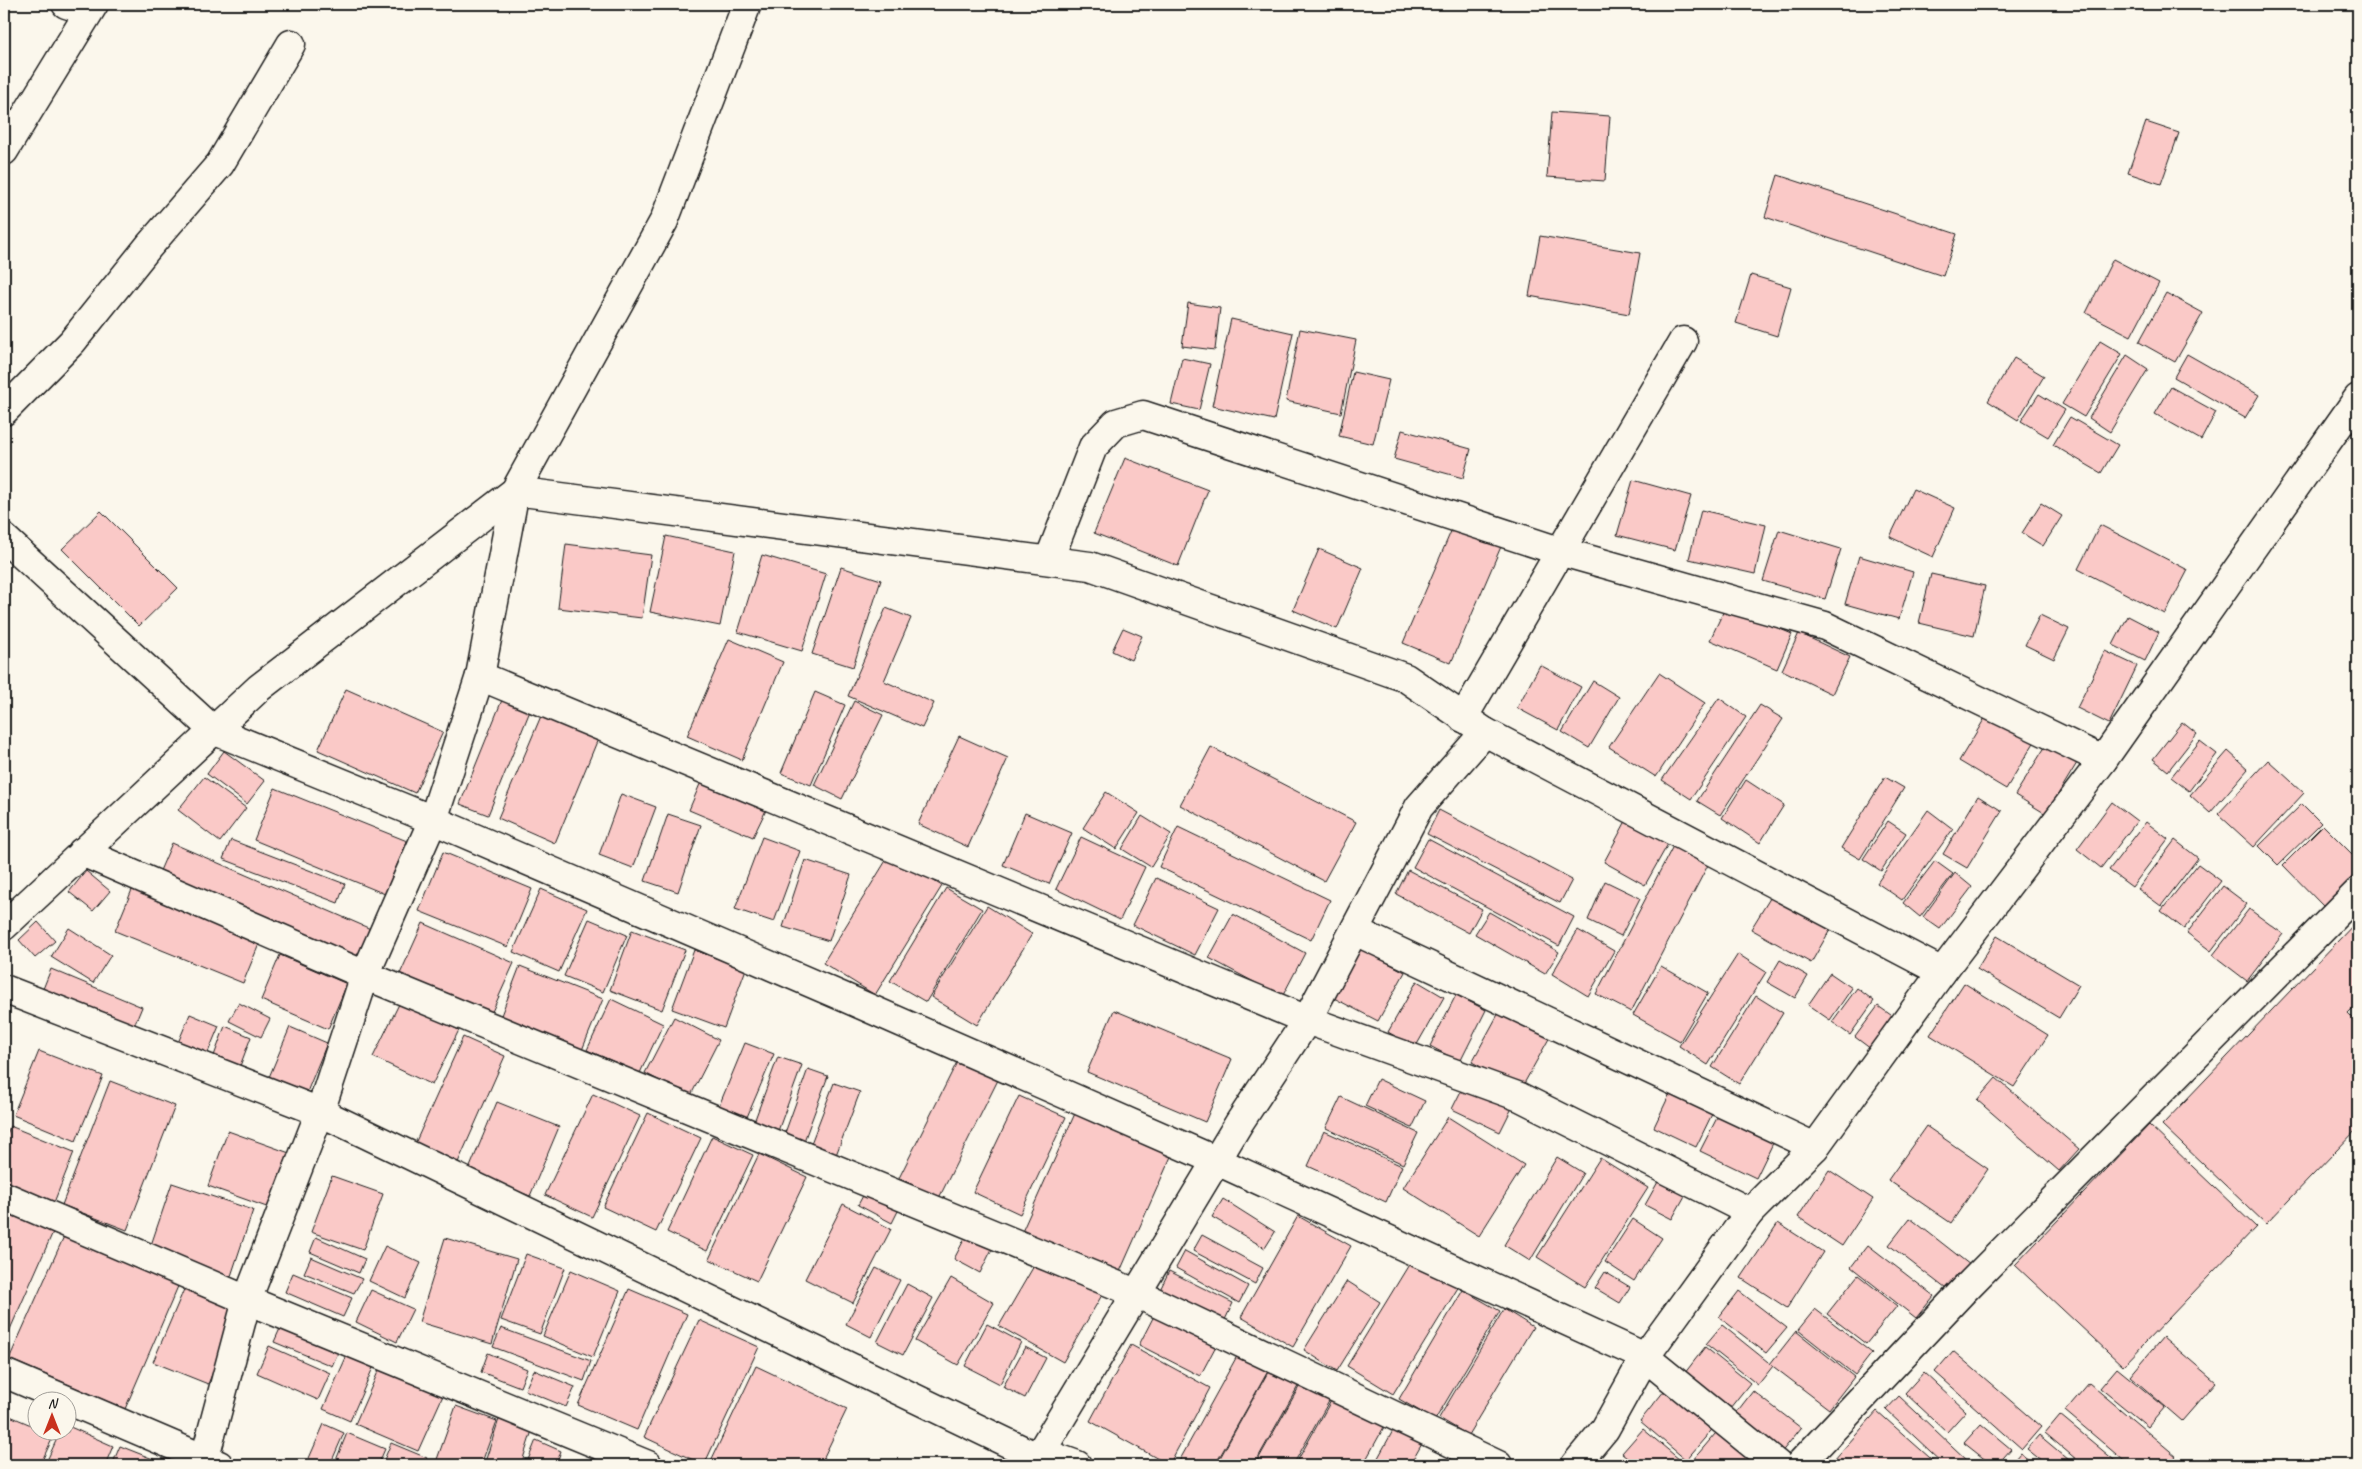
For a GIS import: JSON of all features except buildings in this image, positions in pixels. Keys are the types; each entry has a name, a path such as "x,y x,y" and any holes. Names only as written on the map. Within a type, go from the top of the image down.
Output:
{"street":[{"path":"4,1373 209,1463 246,1300 320,1112 365,975 434,820 480,676 515,491 664,221 747,4"},
{"path":"4,151 83,6"},
{"path":"4,411 72,342 149,246 220,164 291,44"},
{"path":"1037,1459 1138,1294 1216,1160 1307,1020 1419,807 1474,725 1559,551 1683,341"},
{"path":"1575,1465 1605,1429 1646,1357 1750,1212 1815,1147 1942,972 2103,760 2358,398"},
{"path":"1049,560 1093,447 1116,424 1143,415 1559,551 1825,626 2103,760"},
{"path":"4,926 259,688 515,491 1090,566 1406,678 1474,725 1942,972"},
{"path":"4,538 213,730 434,820 1216,1160 1646,1357 1778,1465"},
{"path":"480,676 1307,1020 1520,1097 1750,1212"},
{"path":"82,852 365,975 1138,1294 1498,1465"},
{"path":"1799,1465 1966,1288 2358,892"},
{"path":"1355,931 1815,1147"},
{"path":"4,989 320,1112 1037,1457 1037,1459 1078,1465"},
{"path":"4,1196 246,1300 648,1465"}]}
